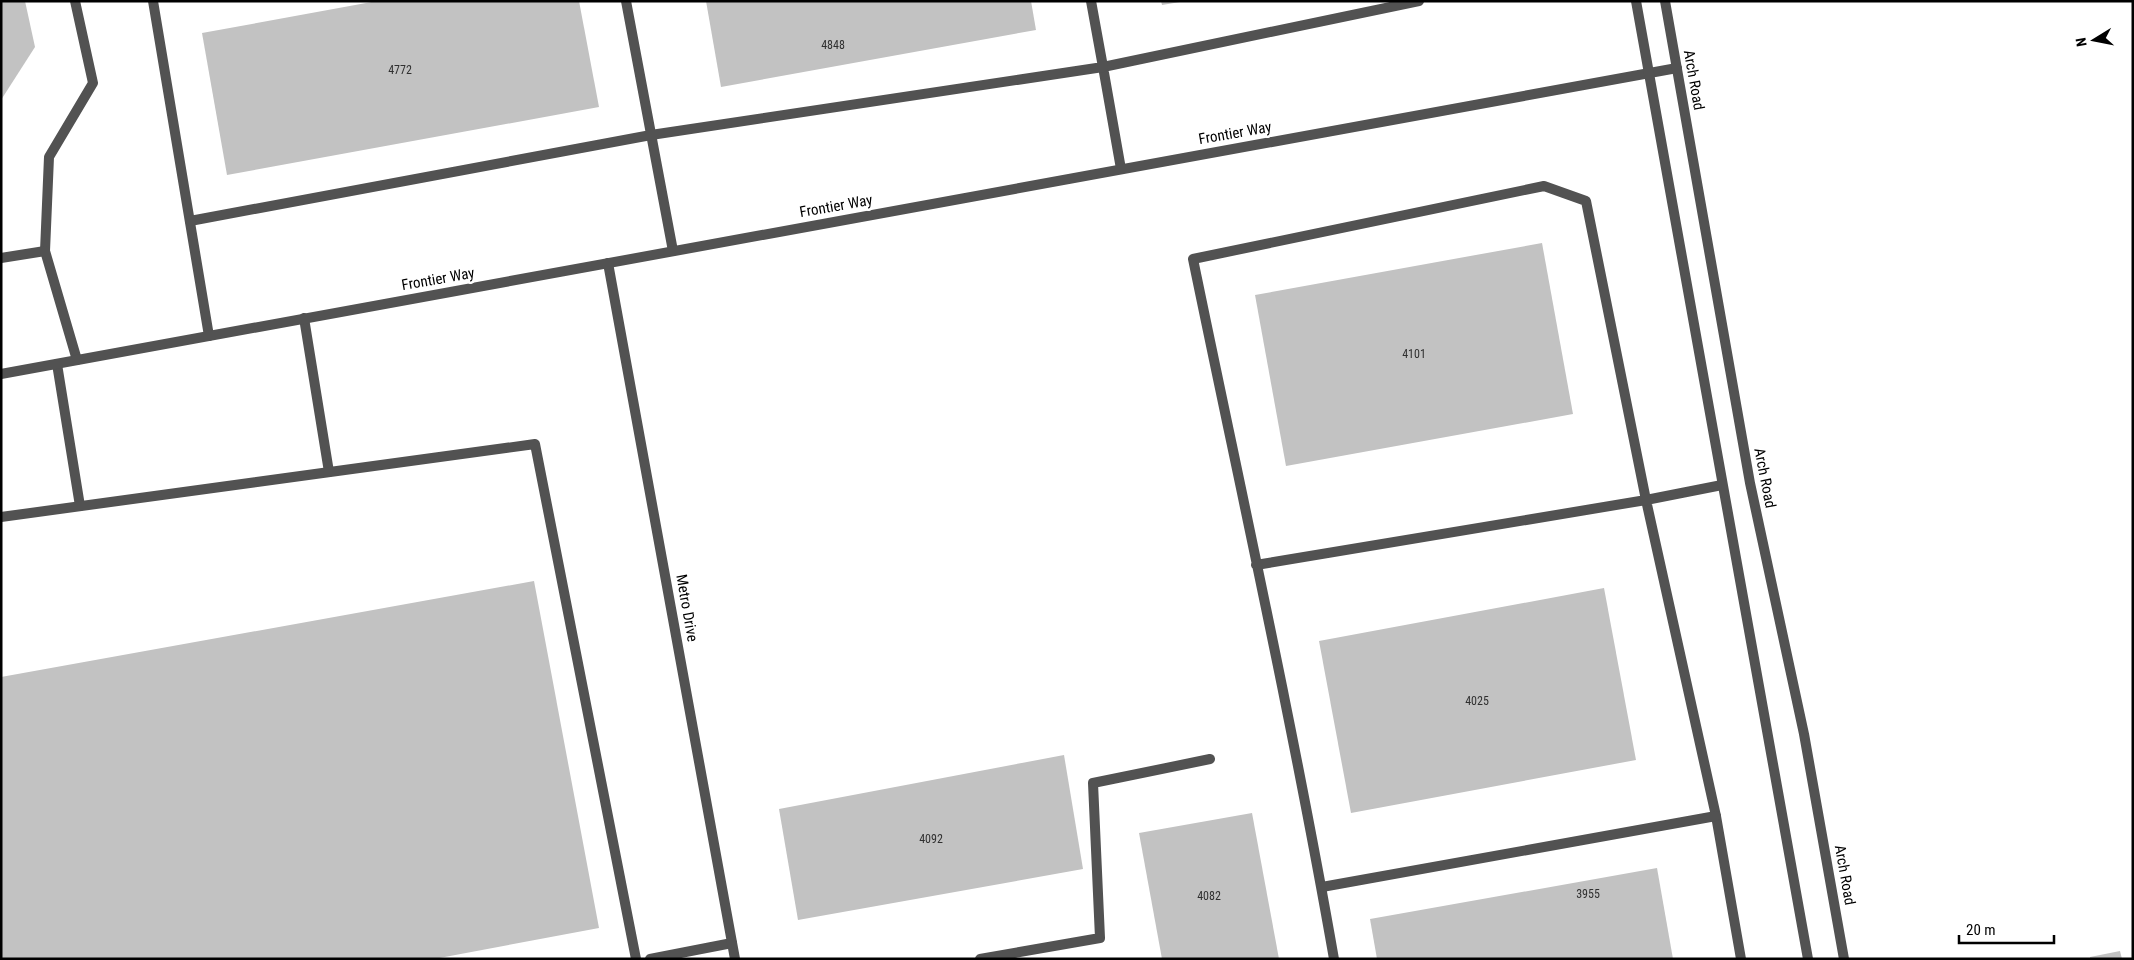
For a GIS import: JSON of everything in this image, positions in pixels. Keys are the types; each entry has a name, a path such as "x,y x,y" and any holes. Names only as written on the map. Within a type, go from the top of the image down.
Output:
{"street":[{"path":"75,1 93,83 49,157 45,251 78,360"},
{"path":"153,1 209,336"},
{"path":"626,1 673,251"},
{"path":"1090,1 1121,169"},
{"path":"190,221 651,135 1103,67 1418,1"},
{"path":"1636,1 1808,959"},
{"name":"Arch Road","path":"1665,1 1750,483 1804,734 1844,959"},
{"name":"Frontier Way","path":"1,374 1677,68"},
{"path":"1334,959 1322,887 1193,259 1544,186 1586,201 1646,500 1716,816 1741,959"},
{"path":"1,258 45,251"},
{"name":"Metro Drive","path":"608,263 735,959"},
{"path":"304,318 329,472"},
{"path":"57,364 80,506"},
{"path":"1,517 535,444 636,959"},
{"path":"1256,565 1646,500 1722,484"},
{"path":"980,959 1100,938 1093,783 1210,759"},
{"path":"1322,887 1716,816"},
{"path":"650,959 732,943"}],"building":[{"path":"1,1 25,1 35,47 1,100"},
{"path":"377,1 579,1 599,107 227,175 202,33"},
{"path":"706,1 1031,1 1036,30 721,87"},
{"path":"1161,1 1180,1 1180,2 1162,5"},
{"path":"1542,243 1573,414 1286,466 1255,295"},
{"path":"534,581 599,928 434,959 1,959 1,677"},
{"path":"1604,588 1636,760 1351,813 1319,641"},
{"path":"1064,755 1083,869 798,920 779,809"},
{"path":"1252,813 1279,959 1162,959 1139,833"},
{"path":"1657,868 1673,959 1377,959 1370,919"},
{"path":"2120,951 2122,959 2090,959 2090,957"}]}
